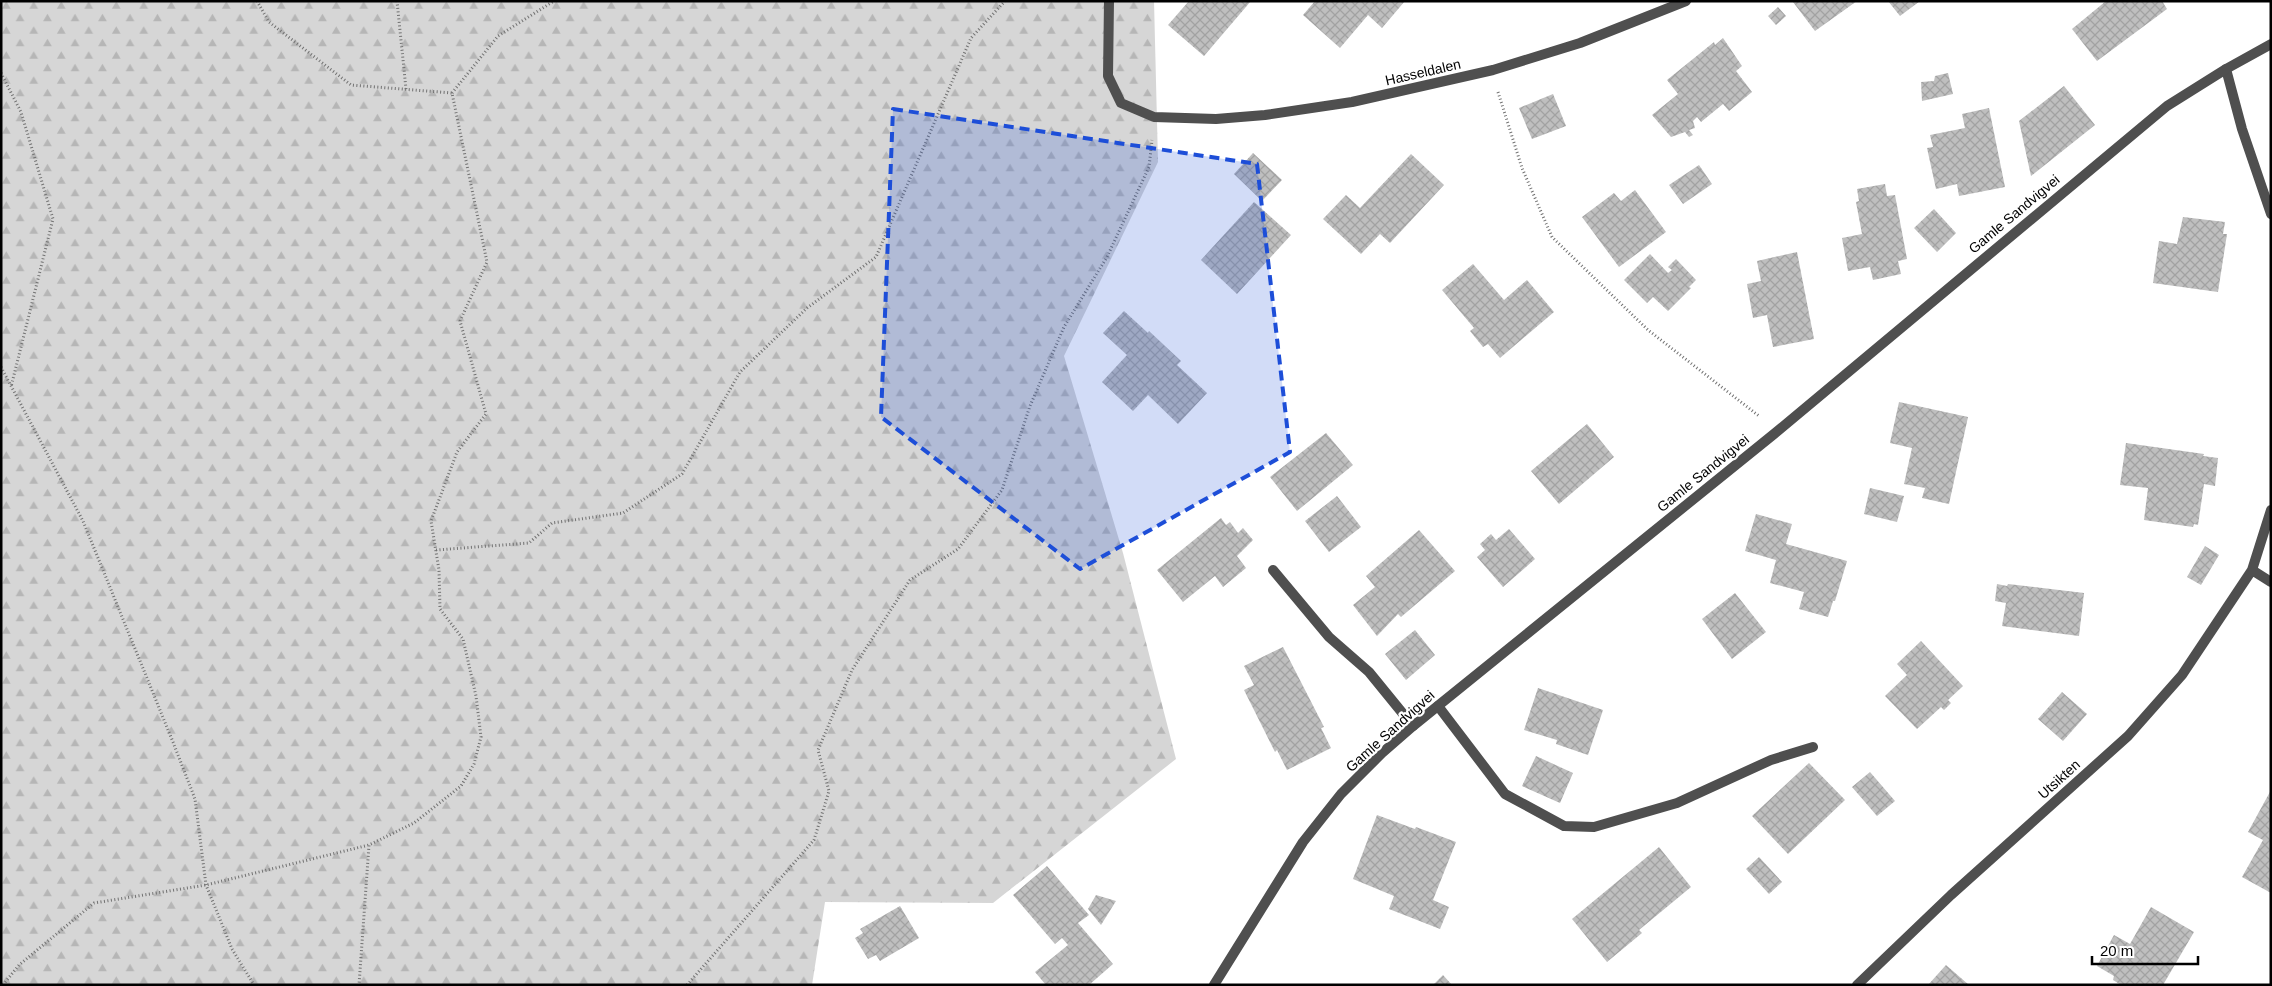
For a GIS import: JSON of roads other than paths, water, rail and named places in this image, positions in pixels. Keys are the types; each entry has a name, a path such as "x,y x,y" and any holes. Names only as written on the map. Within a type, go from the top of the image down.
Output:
{"street":[{"name":"Hasseldalen","path":"1110,1 1108,76 1121,103 1154,117 1216,119 1265,115 1352,102 1493,70 1580,44 1686,1"},
{"name":"Gamle Sandvigvei","path":"1214,985 1303,842 1341,794 1413,726 1774,434 2159,112 2226,69 2271,44"},
{"path":"2226,69 2242,129 2271,214"},
{"name":"Utsikten","path":"1857,985 1951,895 2128,736 2182,675 2252,570 2271,510"},
{"path":"1273,570 1329,637 1369,672 1413,726"},
{"path":"2252,570 2271,582"},
{"path":"1438,706 1505,794 1564,826 1594,828 1676,803 1771,760 1813,747"}]}
